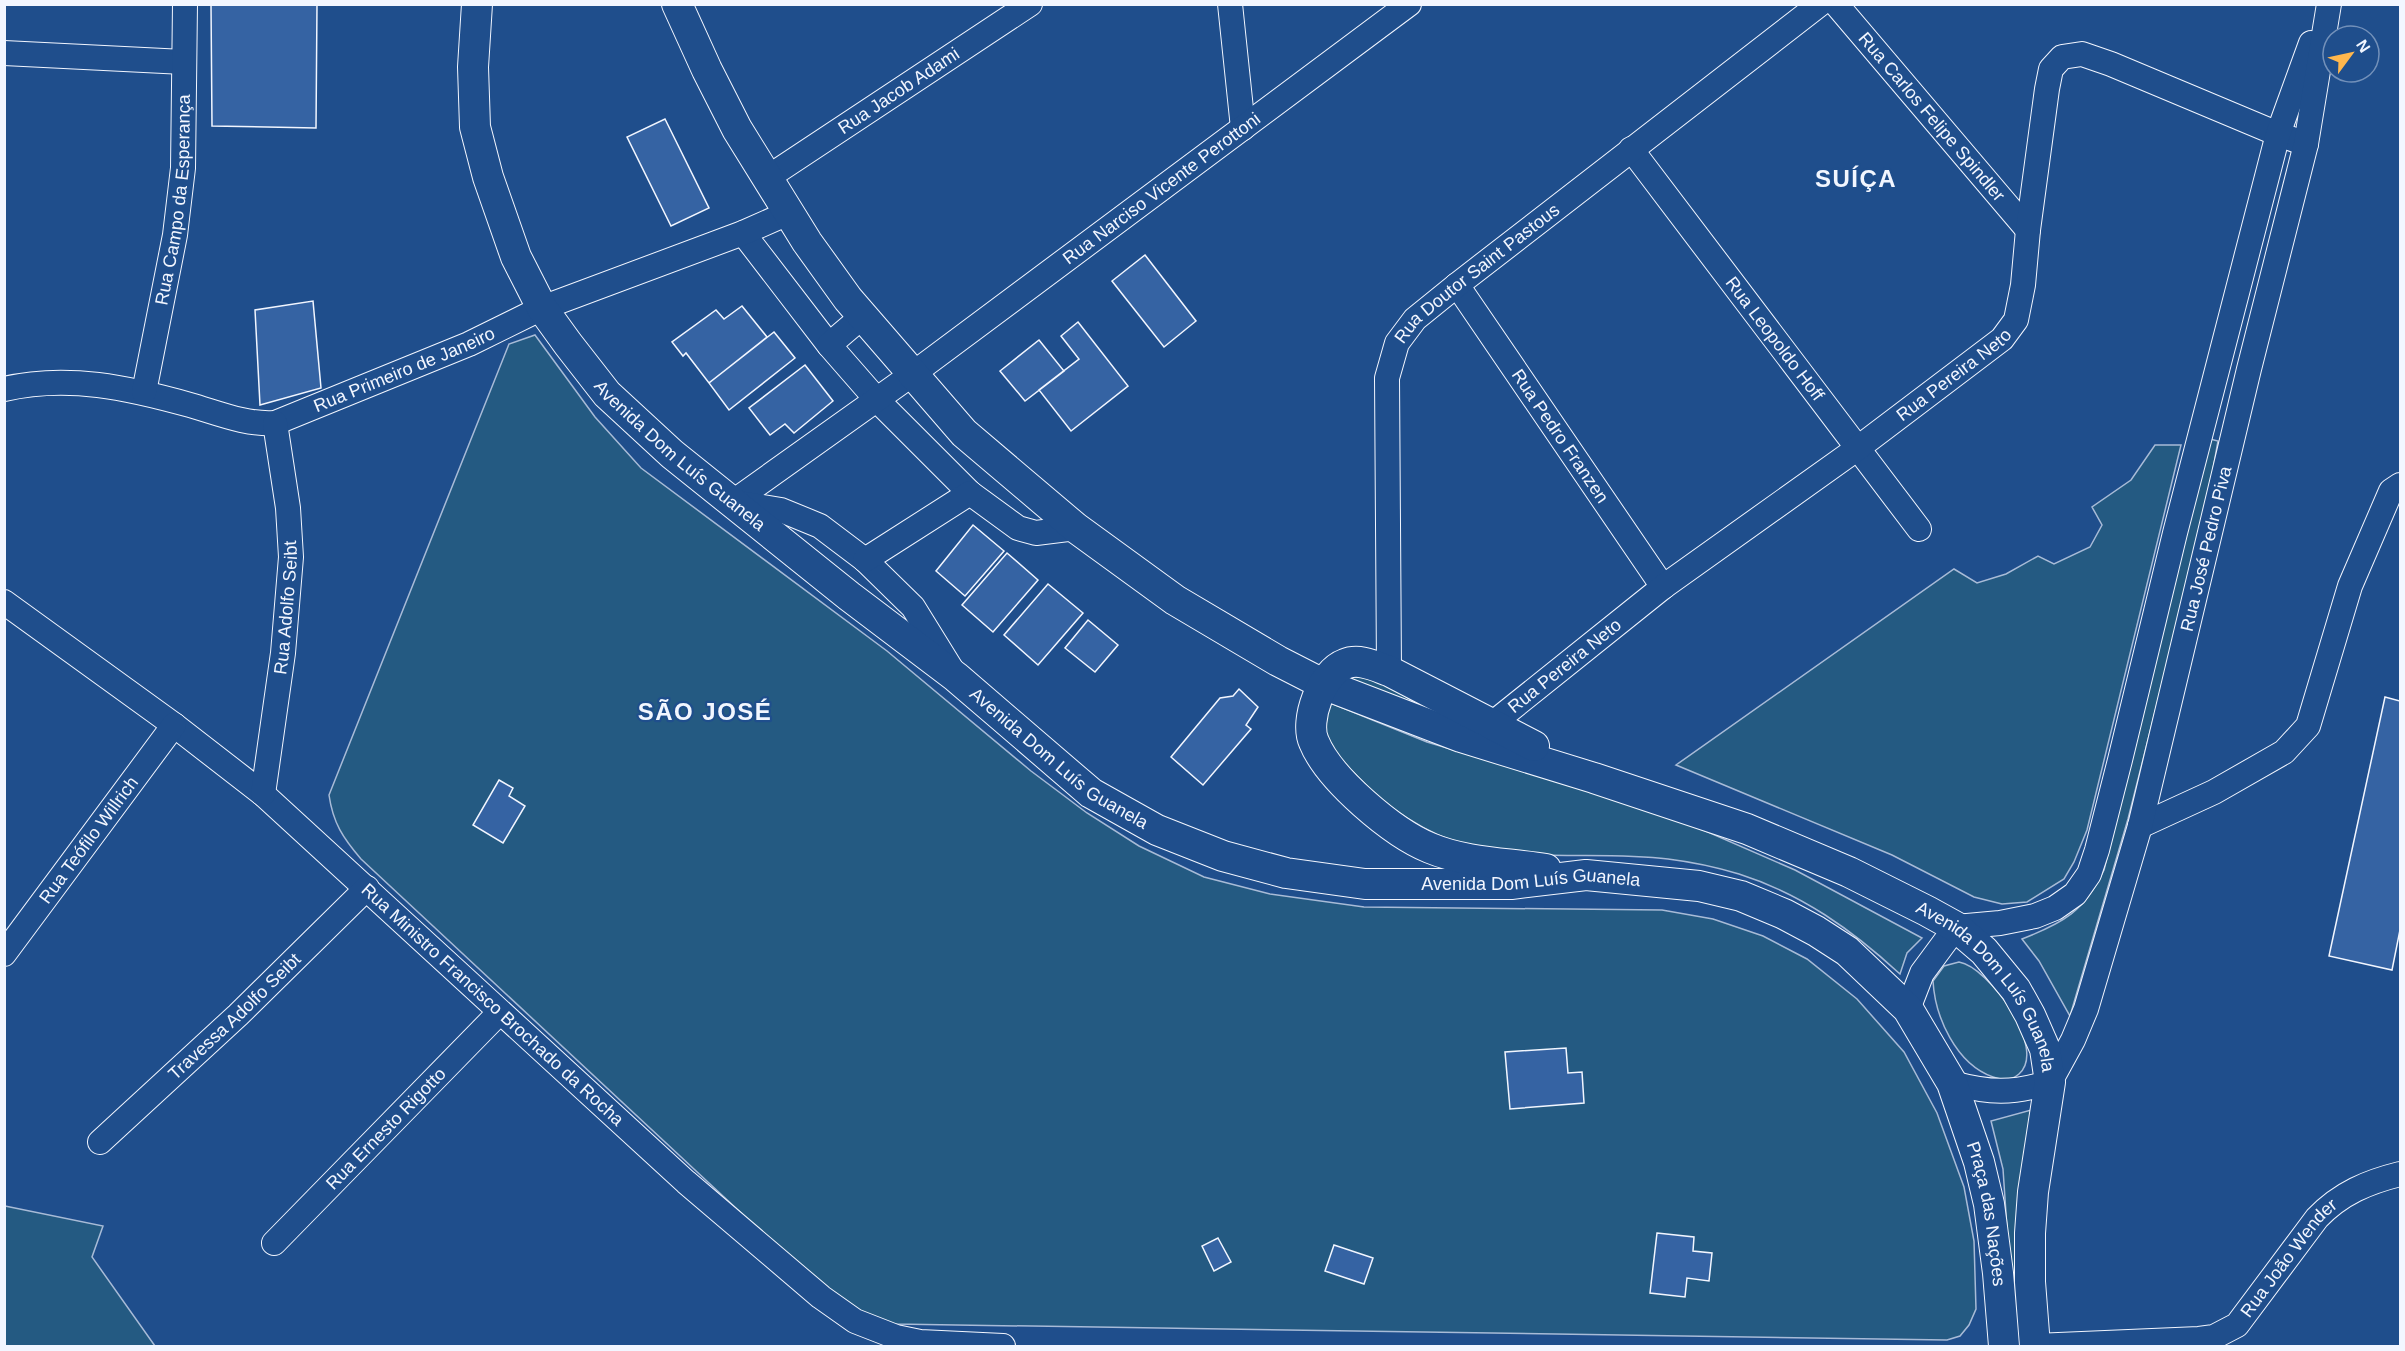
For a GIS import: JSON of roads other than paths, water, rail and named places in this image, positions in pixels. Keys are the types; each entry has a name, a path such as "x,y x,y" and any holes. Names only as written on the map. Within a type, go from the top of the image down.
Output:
{"main road":[{"name":"Avenida Dom Luís Guanela","path":"477,4 473,67 475,127 488,177 516,257 542,308 608,394 672,454 849,596 956,677 1091,793 1157,830 1223,856 1287,873 1365,884 1511,884 1586,875 1699,886 1741,896 1816,931 1847,951 1908,1009 1952,1083"},
{"name":"Avenida Dom Luís Guanela","path":"677,4 737,129 818,258 863,316 964,433 993,460 1076,528 1175,600 1278,661 1323,684 1461,737 1590,776 1747,829 1849,872 1956,927 1984,951 2016,990 2045,1049 2049,1082 2033,1192 2030,1233 2030,1282 2035,1346"},
{"path":"1586,875 1458,857 1429,848 1388,824 1353,793 1330,767 1313,741 1310,721 1323,684 1333,670 1346,663 1364,662 1389,671 1590,776"},
{"name":"Praça das Nações","path":"1952,1083 1979,1162 1989,1204 2004,1347"}],"street":[{"name":"Rua Campo da Esperança","path":"144,392 175,235 183,168 185,4"},
{"name":"Rua Jacob Adami","path":"767,178 1030,4"},
{"path":"1230,4 1243,128"},
{"name":"Rua Narciso Vicente Perottoni","path":"733,502 914,373 1409,4"},
{"name":"Rua Doutor Saint Pastous","path":"1389,671 1387,378 1396,343 1415,319 1457,285 1820,4"},
{"name":"Rua Carlos Felipe Spindler","path":"1836,4 2028,230"},
{"name":"Rua José Pedro Piva","path":"1956,927 2000,923 2035,916 2055,908 2075,894 2089,874 2121,760 2175,532 2278,134 2327,4"},
{"name":"Rua José Pedro Piva","path":"2049,1082 2073,1040 2086,1009 2140,826 2249,369 2306,144 2327,4"},
{"path":"4,53 184,62"},
{"name":"Rua Pereira Neto","path":"1492,724 1663,587 1858,448 2002,339 2016,320 2023,285 2047,89 2051,69 2062,57 2082,54 2111,64 2306,144"},
{"name":"Rua Leopoldo Hoff","path":"1631,149 1920,529"},
{"name":"Rua Primeiro de Janeiro","path":"4,388 37,382 102,384 144,392 251,422 275,423 469,344 542,308 743,233 788,213"},
{"path":"743,233 829,345 877,400 970,493 1017,528 1036,533 1076,528"},
{"name":"Rua Pedro Franzen","path":"1457,285 1663,587"},
{"path":"829,345 863,316"},
{"name":"Rua Adolfo Seibt","path":"263,794 283,653 291,556 288,508 275,423"},
{"path":"2140,826 2214,792 2284,752 2308,726 2350,586 2391,491 2400,485"},
{"path":"865,560 970,493"},
{"path":"733,502 781,510 820,526 865,560 913,607 956,677"},
{"name":"Rua Ministro Francisco Brochado da Rocha","path":"4,602 174,724 263,794 686,1182 822,1298 855,1321 893,1342 1003,1347"},
{"name":"Rua Teófilo Willrich","path":"4,954 174,724"},
{"name":"Travessa Adolfo Seibt","path":"100,1142 238,1015 367,888"},
{"path":"1908,1009 1922,973 1956,927"},
{"name":"Rua Ernesto Rigotto","path":"274,1243 499,1012"},
{"path":"1952,1083 1989,1092 2009,1092 2026,1090 2049,1082"},
{"name":"Rua João Wender","path":"2035,1346 2199,1339 2214,1337 2226,1332 2237,1325 2250,1310 2317,1218 2330,1204 2353,1190 2400,1174"}],"district":[{"name":"SUÍÇA","path":"1856,178"},
{"name":"SÃO JOSÉ","path":"705,711"}]}
